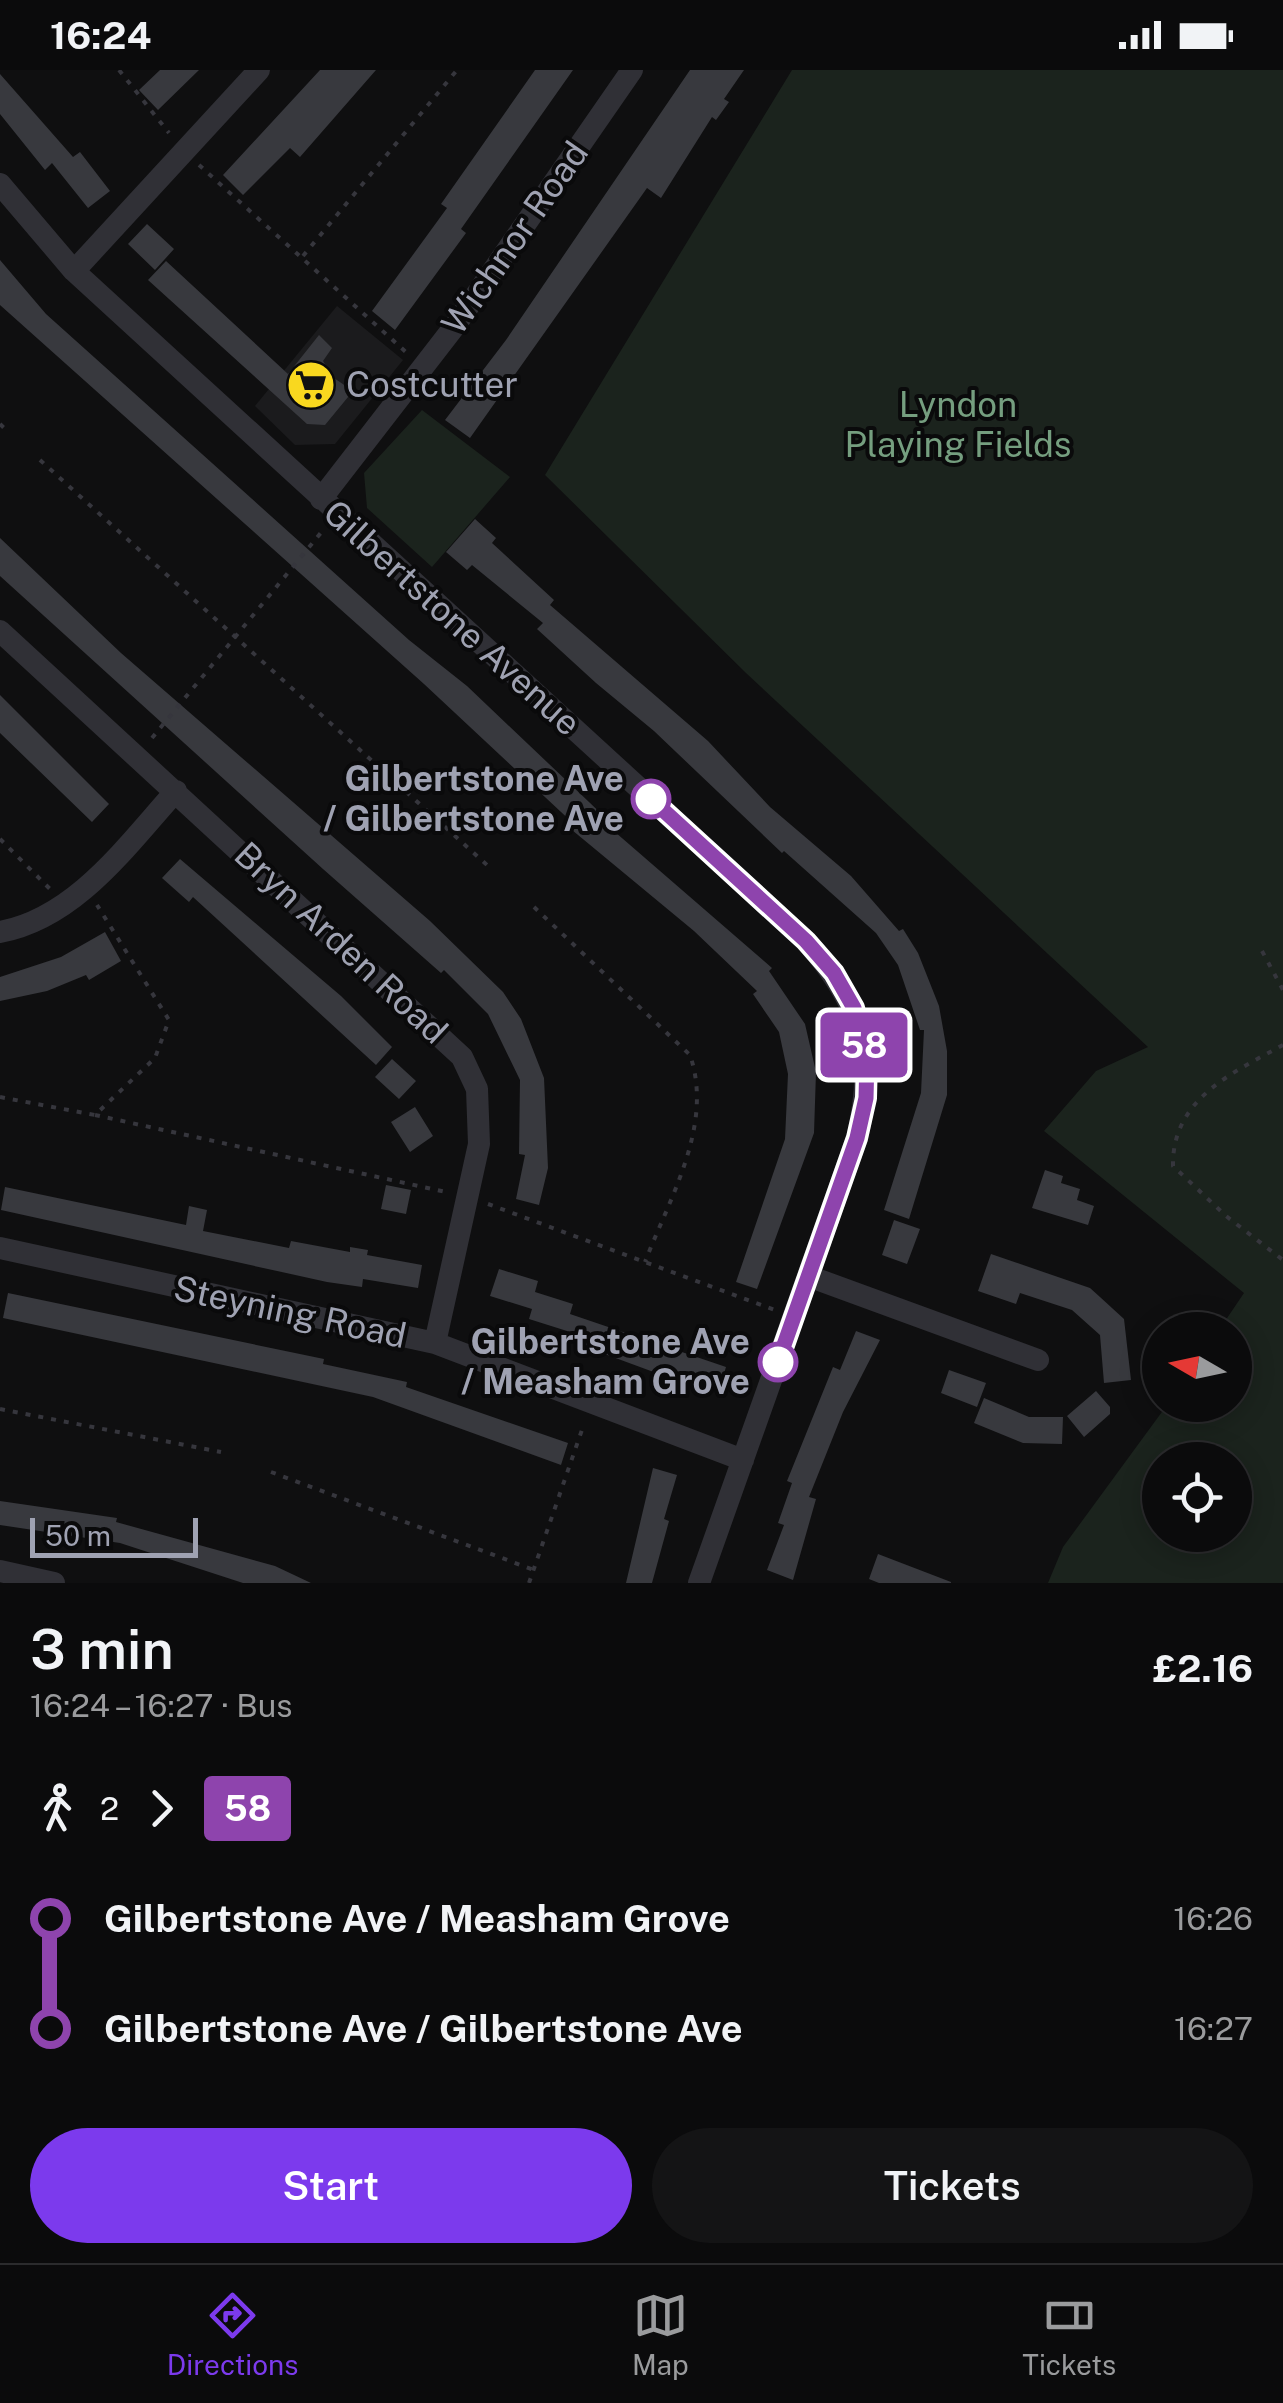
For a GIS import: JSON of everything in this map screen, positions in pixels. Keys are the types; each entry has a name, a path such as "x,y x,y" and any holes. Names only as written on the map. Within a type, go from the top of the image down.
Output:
{"street":[{"path":"74,271 259,70"},
{"name":"Wichnor Road","path":"329,506 632,70"},
{"name":"Gilbertstone Avenue","path":"0,184 74,271 806,941 834,973 854,1008 867,1058 866,1098 743,1460 707,1581"},
{"name":"Bryn Arden Road","path":"0,631 462,1056 477,1089 482,1113 469,1197 435,1343"},
{"path":"0,932 44,918 86,888 176,791"},
{"name":"Steyning Road","path":"0,1248 435,1343 743,1460"},
{"path":"808,1276 1038,1360"},
{"path":"0,1571 54,1583"}],"path":[{"path":"119,70 183,152 303,256 422,368"},
{"path":"303,256 457,70"},
{"path":"40,460 487,865"},
{"path":"137,756 236,637 329,506"},
{"path":"0,840 64,904"},
{"path":"86,888 169,1020 155,1058 96,1115"},
{"path":"534,906 690,1055 698,1080 701,1105 689,1148 645,1262"},
{"path":"1262,951 1283,990"},
{"path":"1283,1044 1212,1085 1172,1136 1172,1166 1226,1216 1283,1260"},
{"path":"0,1097 469,1197 794,1317"},
{"path":"529,1583 592,1400"},
{"path":"0,1409 220,1452"},
{"path":"271,1472 534,1570"}],"shaded area":[{"path":"337,306 403,360 335,444 295,445 255,406"}],"green space":[{"name":"Lyndon Playing Fields","path":"792,70 1283,70 1283,1583 1048,1583 1063,1547 1155,1422 1252,1422 1252,1312 1231,1312 1244,1293 1044,1131 1096,1071 1148,1047 746,673 545,475"},
{"path":"422,410 510,477 432,567 367,508 364,473"}],"building":[{"path":"160,70 199,70 158,110 139,90"},
{"path":"320,70 376,70 300,157 290,148 243,195 223,175"},
{"path":"535,70 573,70 461,229 466,233 395,330 372,311 447,208 441,204"},
{"path":"690,70 744,70 724,99 729,102 716,120 712,117 661,198 647,188 470,438 445,420 506,340"},
{"path":"0,74 73,157 80,152 110,191 88,208 52,163 45,170 0,114"},
{"path":"147,224 174,249 155,270 128,244"},
{"path":"0,260 46,314 409,640 467,686 617,829 615,832 772,968 769,971 805,1024 816,1072 814,1133 757,1289 736,1282 785,1139 788,1074 779,1032 753,994 757,991 694,931 572,830 576,826 424,684 0,305"},
{"path":"166,261 288,374 319,335 332,348 323,361 334,378 353,391 325,425 307,424 148,280"},
{"path":"475,519 496,538 492,543 554,600 550,605 708,741 770,807 851,876 899,931 903,929 918,953 939,1006 947,1051 947,1095 909,1219 884,1210 921,1093 924,1030 920,1030 898,965 876,933 782,853 654,731 537,629 543,623 472,565 467,570 446,552"},
{"path":"0,538 121,653 430,921 503,992 521,1019 544,1078 548,1168 539,1205 516,1199 525,1155 519,1154 520,1080 488,1014 444,970 441,973 323,869 0,576"},
{"path":"0,695 109,804 92,822 0,733"},
{"path":"180,859 341,996 392,1047 376,1065 193,897 189,902 162,878"},
{"path":"105,932 121,961 89,980 86,975 47,991 0,1001 0,977 61,957"},
{"path":"392,1059 416,1081 399,1099 375,1077"},
{"path":"415,1107 433,1136 410,1152 391,1122"},
{"path":"1045,1170 1063,1176 1061,1183 1080,1189 1077,1200 1094,1206 1088,1225 1032,1208"},
{"path":"386,1185 411,1190 406,1214 381,1209"},
{"path":"5,1187 186,1225 189,1206 207,1210 203,1231 289,1248 291,1241 350,1252 350,1247 368,1250 367,1255 422,1265 418,1288 363,1279 362,1287 327,1282 1,1210"},
{"path":"894,1220 920,1229 907,1264 882,1255"},
{"path":"991,1254 1090,1288 1124,1319 1131,1380 1104,1383 1100,1335 1072,1310 1020,1293 1016,1304 978,1291"},
{"path":"499,1269 538,1281 535,1292 573,1304 570,1314 726,1367 719,1390 679,1378 678,1381 564,1339 567,1331 529,1319 532,1309 490,1296"},
{"path":"8,1293 324,1359 323,1364 407,1382 406,1387 568,1443 561,1465 373,1397 3,1318"},
{"path":"856,1331 880,1340 843,1412 809,1497 816,1499 793,1580 767,1570 784,1525 778,1523 792,1483 787,1481 833,1367 840,1370"},
{"path":"949,1370 986,1383 977,1407 941,1393"},
{"path":"1096,1391 1110,1407 1110,1414 1084,1437 1067,1416"},
{"path":"984,1398 1029,1417 1063,1417 1062,1444 1023,1443 974,1423"},
{"path":"653,1468 677,1475 664,1519 669,1521 652,1583 626,1583"},
{"path":"0,1501 117,1518 116,1522 275,1566 311,1583 243,1583 120,1543 0,1525"},
{"path":"878,1554 951,1583 879,1583 869,1579"}],"bus line":[{"name":"58","path":"651,799 806,941 834,973 854,1008 867,1058 866,1098 857,1138 778,1362"}],"place":[{"name":"Costcutter","path":"311,385"},
{"name":"Gilbertstone Ave / Gilbertstone Ave","path":"651,799"},
{"name":"Gilbertstone Ave / Measham Grove","path":"778,1362"}]}
